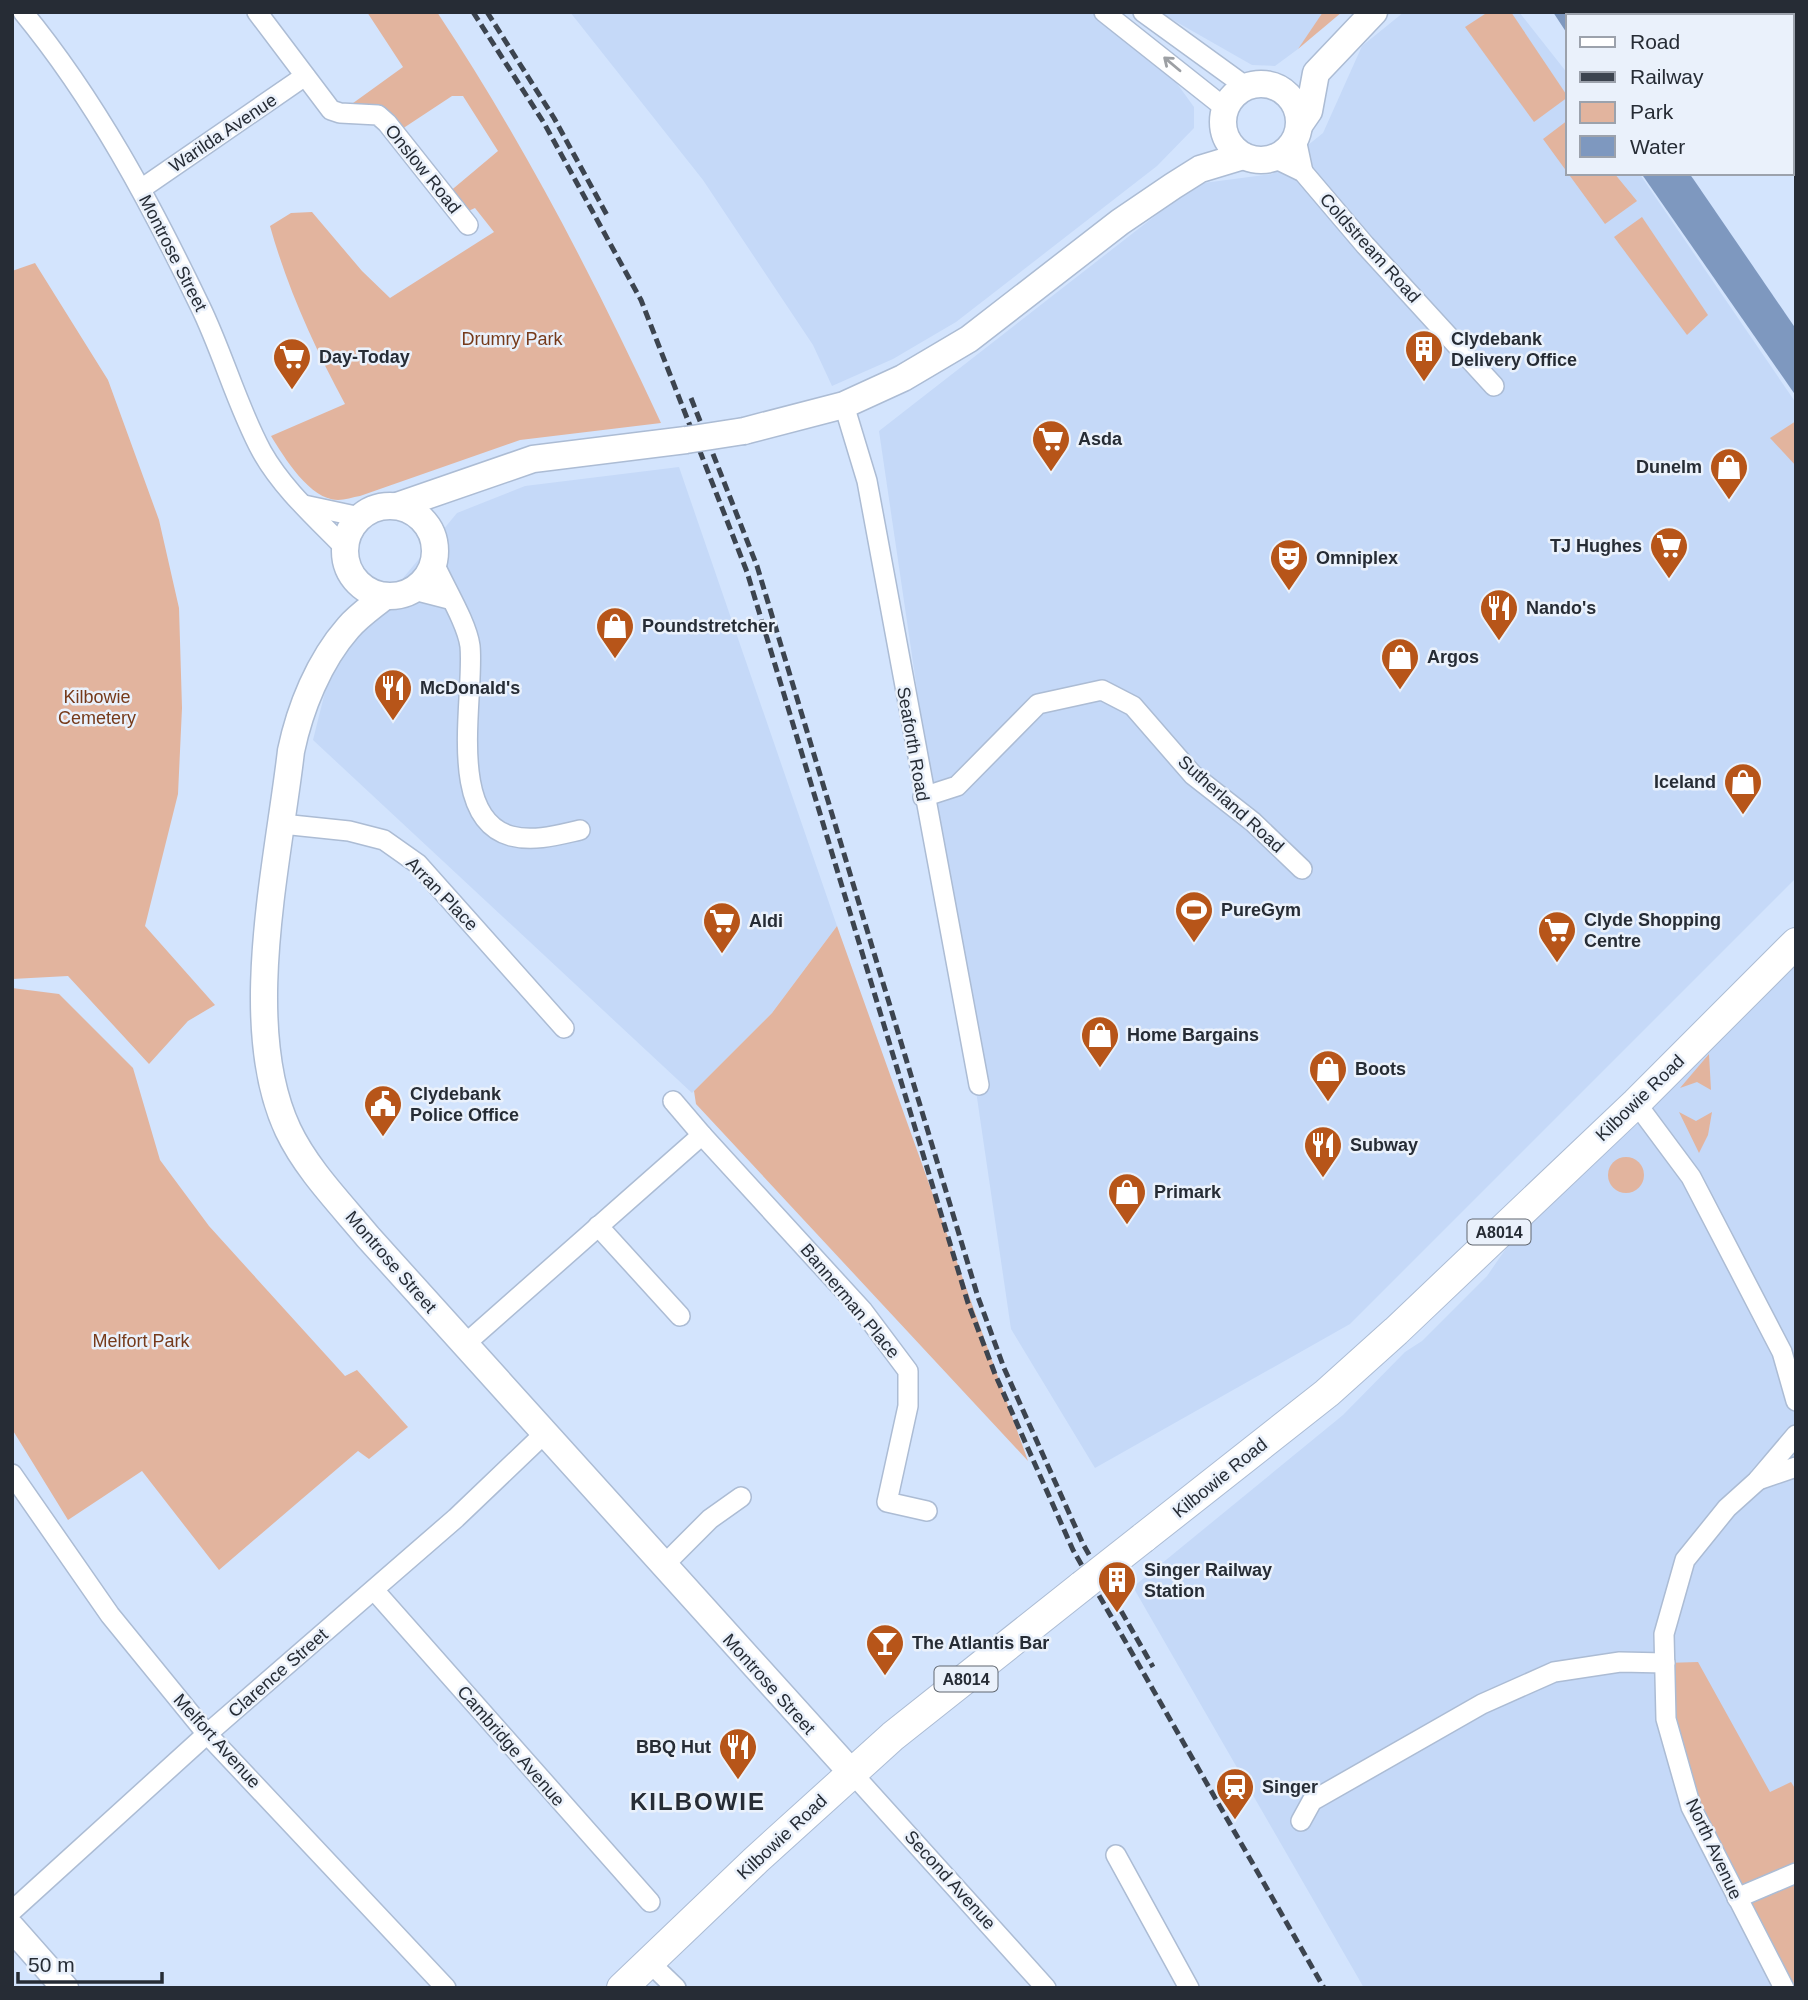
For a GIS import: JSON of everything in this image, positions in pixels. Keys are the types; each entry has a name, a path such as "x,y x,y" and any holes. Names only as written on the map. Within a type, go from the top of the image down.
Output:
{"main road":[{"name":"Kilbowie Road","path":"622,1988 893,1736 1362,1361 1636,1103 1796,943"}],"street":[{"name":"Montrose Street","path":"23,12 73,76 141,189 219,347 263,454 283,484 345,548"},
{"name":"Onslow Road","path":"257,12 331,110 378,115 468,225"},
{"path":"1104,12 1224,116 1229,142 1243,156"},
{"path":"1143,12 1245,86"},
{"path":"1281,88 1316,73 1374,12"},
{"path":"435,563 424,583 414,590 385,596 372,593 352,576 345,548 349,531 360,517 371,510 397,506 533,460 744,430 844,405 903,378 969,339 1120,222 1200,169 1243,156 1264,160 1283,154 1309,111 1316,73"},
{"name":"Warilda Avenue","path":"141,189 305,76"},
{"path":"1200,169 1230,99 1245,86 1269,84 1281,88 1295,104 1298,131"},
{"name":"Coldstream Road","path":"1298,131 1303,172"},
{"name":"Coldstream Road","path":"1274,158 1303,172 1365,246 1494,386"},
{"name":"Seaforth Road","path":"844,405 867,481 923,797 979,1085"},
{"path":"432,533 450,489"},
{"path":"303,505 360,517"},
{"path":"397,506 424,520 432,533 435,563 470,643 471,705 466,753 471,791 481,811 496,828 512,836 543,838 580,830"},
{"name":"Montrose Street","path":"348,627 352,576"},
{"path":"414,590 449,598"},
{"name":"Montrose Street","path":"385,596 348,627 322,669 299,716 282,824 264,987 264,1046 274,1093 289,1132 317,1174 464,1345 852,1773"},
{"name":"Sutherland Road","path":"923,797 957,786 1038,704 1102,690 1133,706 1193,775 1253,822 1301,869"},
{"name":"Arran Place","path":"282,824 349,831 384,841 418,864 564,1028"},
{"name":"Bannerman Place","path":"673,1101 863,1311 908,1371 908,1406 887,1502 927,1511"},
{"path":"1636,1103 1691,1177 1782,1352 1796,1401"},
{"path":"464,1345 702,1135"},
{"path":"598,1226 680,1316"},
{"path":"1782,1352 1796,1368"},
{"name":"Clarence Street","path":"12,1912 207,1734 456,1518 544,1434"},
{"name":"North Avenue","path":"1784,1988 1691,1807 1667,1719 1664,1634 1685,1560 1727,1508 1757,1481 1796,1435"},
{"name":"North Avenue","path":"1757,1481 1796,1467"},
{"name":"Melfort Avenue","path":"12,1474 110,1615 207,1734 446,1988"},
{"path":"663,1566 710,1519 740,1497"},
{"name":"Cambridge Avenue","path":"374,1590 650,1902"},
{"path":"1301,1821 1312,1801 1482,1704 1554,1672 1620,1662 1665,1662"},
{"name":"Second Avenue","path":"852,1773 1046,1988"},
{"path":"1116,1855 1189,1988"},
{"path":"1737,1898 1796,1873"},
{"path":"12,1928 65,1988"},
{"path":"650,1963 676,1988"}],"shaded area":[{"path":"570,12 1104,12 1149,45 1194,107 1194,128 1157,166 956,322 893,359 832,386 813,345 703,180"},
{"path":"1159,12 1325,12 1298,49 1275,66 1252,65"},
{"path":"1404,12 1519,12 1566,71 1566,175 1640,175 1796,403 1796,878 1350,1324 1095,1468 1011,1329 879,431 1196,184 1272,174 1323,133 1362,46"},
{"path":"679,467 837,926 772,1013 692,1093 313,740 328,680 360,630 457,513 525,486"},
{"path":"1796,945 1796,1988 1364,1988 1133,1587 1343,1415 1405,1352 1422,1341 1487,1276 1547,1189"}],"green space":[{"name":"Drumry Park","path":"367,12 437,12 469,61 557,213 661,423 520,440 360,496 341,500 318,493 291,465 271,436 345,404 303,317 270,226 291,213 312,212 362,271 390,298 494,232 475,208 464,213 448,193 498,151 463,96 452,96 402,129 349,106 403,67"},
{"path":"1323,12 1342,12 1298,49"},
{"path":"1488,12 1511,12 1566,94 1566,98 1534,122 1465,27"},
{"path":"1566,122 1566,171 1543,139"},
{"path":"1569,175 1616,175 1637,201 1605,224"},
{"path":"1642,217 1708,315 1687,335 1614,237"},
{"name":"Kilbowie Cemetery","path":"35,263 108,380 159,520 179,608 182,708 178,794 145,926 215,1005 188,1021 149,1064 68,976 12,979 12,271"},
{"path":"1796,421 1796,466 1770,438"},
{"path":"837,926 1028,1461 696,1104 694,1091 772,1013"},
{"name":"Melfort Park","path":"12,988 59,994 133,1068 160,1160 209,1226 345,1376 357,1370 408,1427 369,1459 358,1451 219,1570 142,1471 68,1520 12,1429"},
{"path":"1709,1054 1711,1090 1697,1082 1680,1088"},
{"path":"1679,1112 1696,1121 1712,1112 1708,1135 1699,1153"},
{"path":"1626,1157 1639,1162 1644,1175 1639,1188 1626,1193 1613,1188 1608,1175 1613,1162"},
{"path":"1698,1662 1770,1792 1791,1782 1796,1790 1796,1988 1784,1988 1691,1807 1665,1663"}],"water":[{"path":"1553,12 1575,12 1576,14 1566,14 1566,32"},
{"path":"1642,175 1690,175 1694,180 1796,329 1796,396"}],"railway":[{"path":"473,12 544,123 641,300 747,572 968,1303 995,1374 1073,1550 1324,1988"},
{"path":"487,12 554,118 608,217"},
{"path":"691,398 757,566 978,1297 1004,1368 1083,1544 1153,1667"}],"place":[{"name":"Clydebank Delivery Office","path":"1424,383"},
{"name":"Day-Today","path":"292,391"},
{"name":"Asda","path":"1051,473"},
{"name":"Dunelm","path":"1729,501"},
{"name":"TJ Hughes","path":"1669,580"},
{"name":"Omniplex","path":"1289,592"},
{"name":"Nando's","path":"1499,642"},
{"name":"Poundstretcher","path":"615,660"},
{"name":"Argos","path":"1400,691"},
{"name":"McDonald's","path":"393,722"},
{"name":"Iceland","path":"1743,816"},
{"name":"PureGym","path":"1194,944"},
{"name":"Aldi","path":"722,955"},
{"name":"Clyde Shopping Centre","path":"1557,964"},
{"name":"Home Bargains","path":"1100,1069"},
{"name":"Boots","path":"1328,1103"},
{"name":"Clydebank Police Office","path":"383,1138"},
{"name":"Subway","path":"1323,1179"},
{"name":"Primark","path":"1127,1226"},
{"name":"Singer Railway Station","path":"1117,1614"},
{"name":"The Atlantis Bar","path":"885,1677"},
{"name":"BBQ Hut","path":"738,1781"},
{"name":"Singer","path":"1235,1821"}],"district":[{"name":"KILBOWIE","path":"698,1801"}]}
